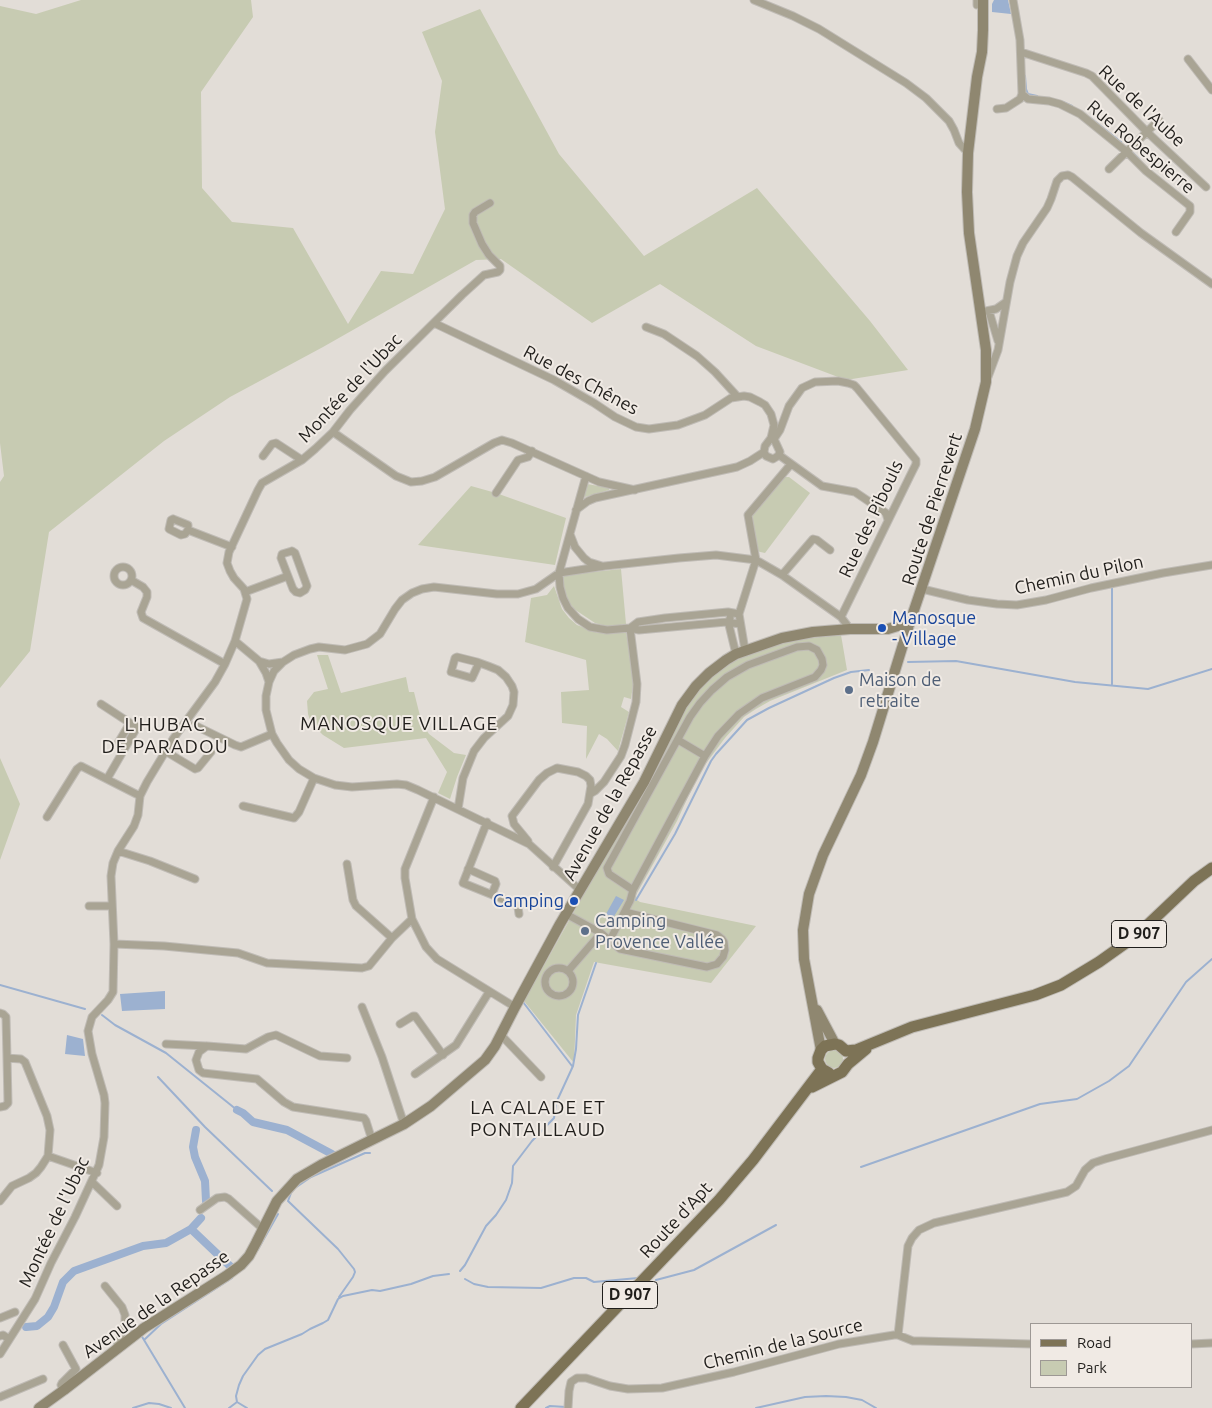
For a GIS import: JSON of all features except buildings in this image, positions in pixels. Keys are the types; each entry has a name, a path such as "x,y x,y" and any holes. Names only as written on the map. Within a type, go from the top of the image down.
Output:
{"main road":[{"name":"D 907","path":"846,1051 853,1051 912,1027 1035,995 1061,985 1137,936 1194,881 1212,868"},
{"name":"D 907","path":"848,1064 873,1043"},
{"path":"835,1044 846,1051 849,1060 845,1068 838,1074 829,1074 822,1069 818,1062 819,1054 825,1046 835,1044"},
{"name":"Route d'Apt","path":"521,1408 719,1200 753,1160 822,1069"},
{"name":"Route d'Apt","path":"806,1090 838,1074"}],"street":[{"path":"754,0 819,29 926,98 949,121 959,143 968,153"},
{"path":"997,109 1006,108 1020,99 1022,94 1021,52 1013,0"},
{"name":"Route de Pierrevert","path":"821,1050 803,950 809,894 823,855 861,775 873,742 906,628 922,589 975,429 986,382 985,311 969,233 967,192 968,153 983,38 978,1"},
{"name":"Rue de l'Aube","path":"1021,52 1089,74 1095,78 1147,132 1206,187"},
{"path":"1188,59 1212,90"},
{"name":"Rue Robespierre","path":"1022,94 1028,99 1054,102 1075,110 1190,206 1190,212 1176,232"},
{"path":"1109,169 1159,120"},
{"path":"986,382 999,343 1017,256 1023,243 1049,203 1057,181 1065,175 1072,177 1141,234 1212,284"},
{"name":"Montée de l'Ubac","path":"0,1354 34,1299 97,1173 102,1150 105,1103 88,1031 92,1017 112,995 114,944 112,868 118,851 134,826 138,815 140,796 147,782 165,751 210,689 225,664 235,641 247,597 228,567 228,559 232,547 261,485 302,460 333,432 385,371 462,295 482,277 498,272 501,269 482,244 473,223 475,212 490,203"},
{"path":"999,343 985,311 996,309 1006,302"},
{"name":"Rue des Chênes","path":"434,323 554,380 623,422 640,429 662,428 692,420 709,412 726,400 737,396"},
{"path":"646,327 664,334 697,356 737,396 754,398 768,408 774,421 773,439 780,449 779,455 771,459 764,452"},
{"name":"Rue des Pibouls","path":"773,439 780,430 789,406 804,386 838,381 854,385 916,460 913,470 841,617"},
{"path":"333,432 396,476 410,482 422,481 436,476 499,440 504,440 601,482 635,490"},
{"path":"576,511 590,500 732,469 764,452 765,447 773,439"},
{"path":"263,456 272,444 276,443 302,460"},
{"path":"496,493 518,460 528,457 532,451"},
{"path":"779,455 822,486 855,492 886,513 888,521"},
{"path":"729,622 737,614 741,606 756,560 748,515 791,464"},
{"path":"586,476 559,574 562,598 578,619 590,627 602,630 630,628 639,630 729,622 740,624"},
{"path":"614,485 615,494"},
{"path":"188,530 232,547"},
{"path":"570,534 575,547 584,558 594,564 605,566"},
{"path":"782,575 812,539 817,540 830,550"},
{"path":"292,551 295,553 307,586 306,589 302,592 296,592 288,576 281,556 292,551"},
{"path":"530,844 410,786 402,784 346,787 331,785 314,778 300,769 290,760 272,734 266,702 269,682 274,671 283,662 310,649 317,647 345,650 366,644 380,634 402,600 419,590 434,588 518,594 536,589 559,574 605,566 710,556 756,560 782,575 841,617 850,629"},
{"name":"Chemin du Pilon","path":"922,589 968,600 1018,605 1154,575 1212,566"},
{"path":"245,592 288,576"},
{"path":"131,580 143,587 147,592 141,612 143,618 225,664"},
{"path":"630,628 641,621 728,612 737,614"},
{"path":"737,614 740,624 741,652"},
{"path":"729,622 741,652"},
{"path":"590,794 598,789 607,778 623,751 636,702 637,688 630,628"},
{"name":"Avenue de la Repasse","path":"39,1408 144,1328 241,1265 253,1250 277,1201 298,1178 404,1124 431,1106 478,1068 491,1054 566,914 644,782 677,714 696,686 709,673 741,652 782,638 813,632 850,629 906,628"},
{"path":"235,641 259,661 266,672 269,682"},
{"path":"610,940 630,901 632,890 705,756 724,729 748,707 767,695 815,677 821,670 822,665 822,659 817,650 809,646 788,650 758,661 733,673 717,685 700,703 690,717 607,868 609,874 632,890"},
{"path":"259,661 271,664 283,662"},
{"path":"458,809 463,778 474,751 484,738 508,716 513,705 514,692 509,680 498,670 479,663"},
{"path":"101,704 130,723 118,743 124,747 106,779"},
{"path":"194,725 242,747 272,734"},
{"path":"678,740 705,756"},
{"path":"165,751 195,769 211,752"},
{"path":"47,817 80,767 140,796"},
{"path":"553,866 585,811 591,786 590,781 581,772 557,768 544,775 512,816 514,824 530,844 553,866 580,890"},
{"path":"243,806 294,818 299,812 314,778"},
{"path":"434,797 404,869 412,919 426,947 437,959 515,1007"},
{"path":"487,822 463,883 516,904 519,914"},
{"path":"118,851 150,861 195,879"},
{"path":"347,864 353,900 356,906 392,938"},
{"path":"468,869 495,881 496,884 492,894"},
{"path":"88,906 112,906"},
{"path":"566,914 601,932 620,949 704,967 717,964 723,957 725,950 724,942 717,935 625,912"},
{"path":"114,944 164,946 240,953 268,963 362,968 371,964 392,938 412,919"},
{"path":"568,971 601,932"},
{"path":"560,968 568,971 572,978 572,987 569,991 566,994 557,996 549,992 545,984 548,972 560,968"},
{"path":"415,1074 456,1045 490,992"},
{"name":"Route de Pierrevert","path":"810,993 835,1044"},
{"path":"362,1007 379,1049 404,1124"},
{"path":"0,1012 6,1017 8,1103 0,1107"},
{"path":"400,1024 415,1016 443,1055"},
{"path":"166,1044 246,1049 268,1037 278,1035 320,1056 347,1058"},
{"path":"501,1036 541,1077"},
{"path":"207,1046 199,1052 197,1058 197,1065 202,1073 255,1078 293,1107 364,1118 372,1140"},
{"path":"0,1201 12,1186 36,1173 48,1156 50,1130 26,1064 21,1059 7,1058"},
{"path":"898,1335 908,1246 919,1230 934,1223 1067,1192 1076,1186 1085,1170 1092,1164 1212,1130"},
{"path":"48,1156 97,1173"},
{"path":"92,1182 117,1206"},
{"path":"200,1210 217,1198 224,1197 229,1199 263,1229"},
{"path":"105,1286 122,1307 125,1314 126,1323 115,1350"},
{"path":"0,1318 15,1312"},
{"name":"Chemin de la Source","path":"568,1408 569,1391 573,1381 577,1378 584,1378 616,1387 636,1389 662,1388 734,1372 839,1344 881,1336 898,1335 921,1341 1030,1344"},
{"path":"0,1336 9,1339"},
{"path":"1192,1344 1212,1344"},
{"path":"63,1345 76,1369 62,1383 61,1385 64,1390"},
{"path":"0,1397 43,1379"}],"green space":[{"path":"81,0 251,0 253,17 201,92 202,188 232,222 293,228 348,324 381,271 413,274 445,209 435,132 442,81 422,32 480,9 559,154 644,256 757,188 870,321 908,370 846,380 756,346 660,284 592,323 501,259 476,260 323,347 230,397 164,441 49,532 30,651 0,688 0,482 4,476 0,443 0,6 36,14"},
{"path":"784,477 789,477 810,493 765,553 756,551 752,516"},
{"path":"587,484 610,488 609,490 585,497"},
{"path":"471,486 566,518 555,565 418,545"},
{"path":"621,569 626,624 610,627 595,623 574,609 566,598 561,584 562,578 565,575"},
{"path":"554,586 562,609 577,625 598,633 626,633 633,667 633,685 631,699 624,697 621,707 629,712 618,751 607,739 599,734 586,759 587,726 562,723 561,692 589,690 586,660 525,642 531,598 547,595"},
{"path":"841,635 847,670 770,701 744,717 725,738 704,766 677,821 636,895 637,900 640,902 756,926 711,983 594,962 576,1015 574,1063 524,1001 667,746 690,699 707,680 727,665 749,654 778,644 809,638"},
{"path":"317,655 328,655 341,693 406,677 409,692 414,692 422,724 429,734 454,753 466,755 450,799 438,793 447,772 426,738 344,748 323,735 311,723 307,701 314,692 328,689"},
{"path":"0,758 20,804 0,860"},
{"path":"830,1050 838,1050 843,1055 841,1066 830,1068 825,1063 825,1055"}],"water":[{"path":"994,0 1008,0 1011,14 992,12"},
{"path":"616,896 624,900 613,918 606,914"},
{"path":"165,991 165,1009 122,1011 120,994"},
{"path":"67,1035 83,1039 85,1056 65,1054"}],"waterway":[{"path":"1025,76 1028,94 1037,96"},
{"path":"1063,102 1072,106"},
{"path":"1089,117 1121,142"},
{"path":"1133,153 1139,159"},
{"path":"1112,587 1112,684"},
{"path":"908,662 956,661 1075,682 1148,689 1212,669"},
{"path":"636,900 675,834 711,761 747,720 834,678 851,672 869,670"},
{"path":"861,1167 1040,1104 1077,1099 1109,1081 1129,1066 1186,982 1212,959"},
{"path":"460,1271 486,1226 506,1200 512,1183 513,1166 532,1141 554,1118 556,1103 573,1066 578,1015 596,963"},
{"path":"0,985 85,1009"},
{"path":"523,1002 572,1066"},
{"path":"102,1015 115,1025 166,1053 237,1110"},
{"path":"158,1077 205,1127 272,1191"},
{"path":"237,1110 253,1122 287,1130 332,1154"},
{"path":"196,1130 193,1147 205,1181 206,1201"},
{"path":"339,1297 353,1277 354,1269 338,1249 288,1201 295,1188 311,1177 365,1153 370,1153"},
{"path":"257,1251 278,1214"},
{"path":"191,1229 201,1218"},
{"path":"656,1280 694,1270 776,1225"},
{"path":"26,1327 37,1326 48,1317 54,1307 63,1282 74,1271 143,1246 166,1243 191,1229 231,1267"},
{"path":"237,1402 236,1396 243,1376 258,1355 265,1349 302,1334 328,1320 338,1299 343,1296 372,1290 380,1291 411,1284 433,1276 449,1274"},
{"path":"144,1340 161,1324 232,1278"},
{"path":"465,1279 474,1284 488,1287 541,1288 574,1278 586,1278 594,1282 638,1278"},
{"path":"141,1335 185,1408"},
{"path":"756,1408 805,1397 826,1396 862,1400 876,1408"},
{"path":"229,1408 237,1402 247,1408"},
{"path":"133,1408 149,1403 171,1408"},
{"path":"546,1408 550,1406 566,1407"}],"place":[{"name":"Manosque - Village","path":"882,628"},
{"name":"Maison de retraite","path":"849,690"},
{"name":"Camping","path":"574,901"},
{"name":"Camping Provence Vallée","path":"585,931"}],"district":[{"name":"MANOSQUE VILLAGE","path":"399,724"},
{"name":"L'HUBAC DE PARADOU","path":"165,736"},
{"name":"LA CALADE ET PONTAILLAUD","path":"538,1119"}]}
